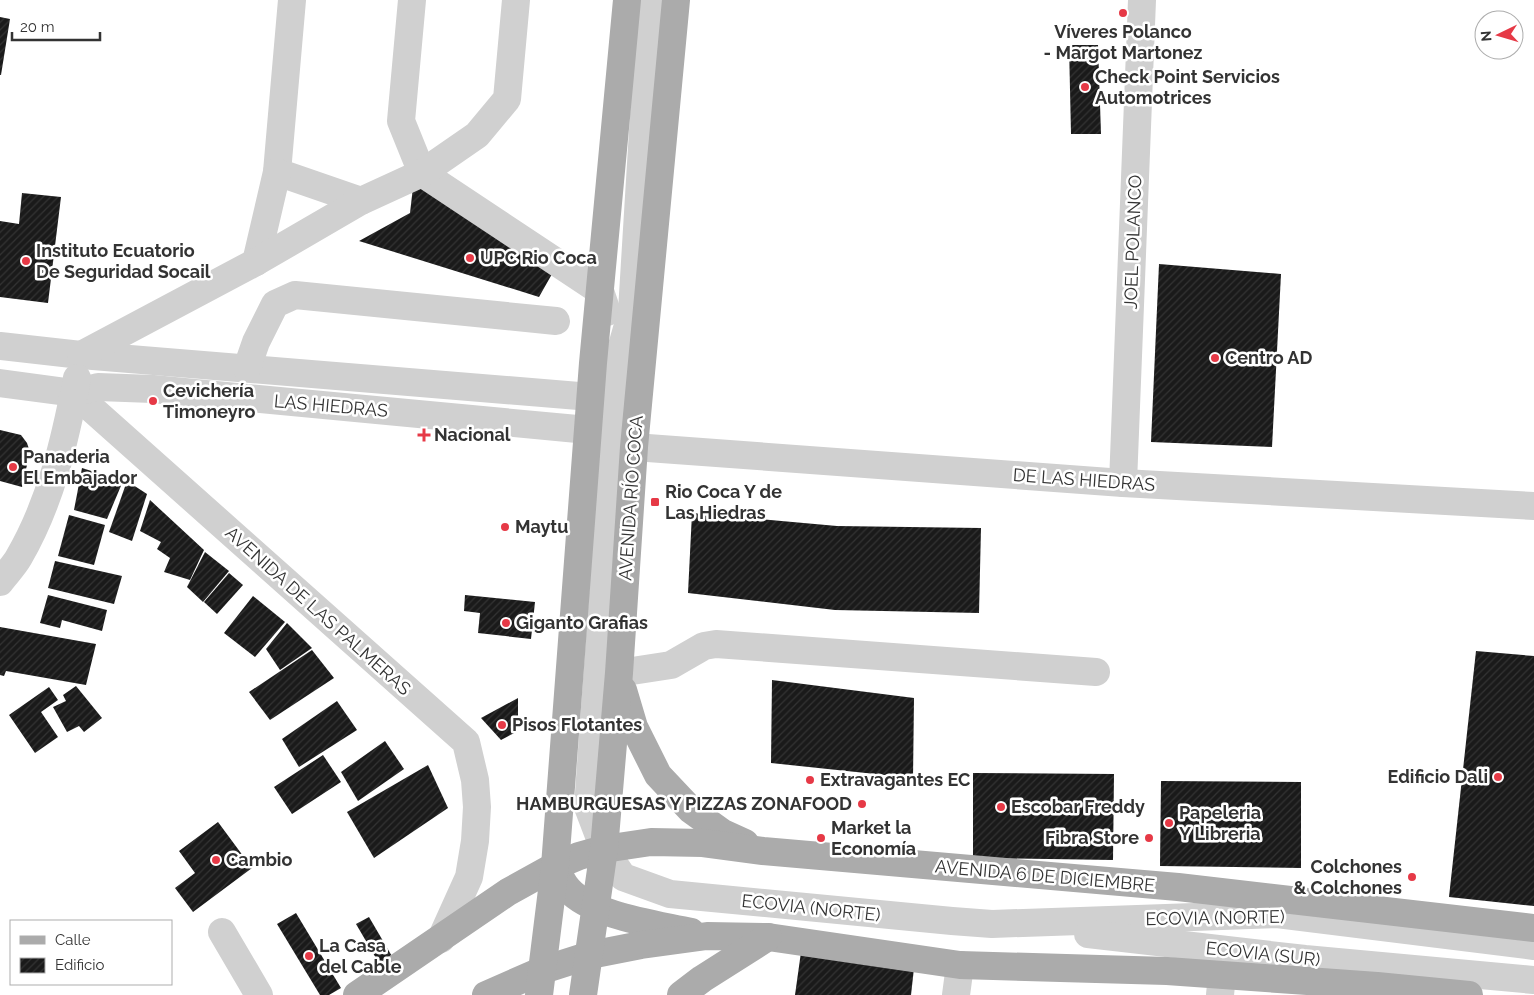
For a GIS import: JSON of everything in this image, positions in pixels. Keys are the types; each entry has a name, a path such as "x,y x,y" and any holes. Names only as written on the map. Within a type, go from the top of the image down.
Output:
{"main road":[{"path":"541,983 555,866 588,430 628,0"},
{"name":"AVENIDA RÍO COCA","path":"583,995 604,849 619,674 634,447 676,0"},
{"path":"619,674 634,727 658,775 691,810 723,833 762,851"},
{"name":"AVENIDA 6 DE DICIEMBRE","path":"357,995 508,892 555,866 579,856 604,849 651,842 703,843 762,851 1178,887 1534,928"},
{"path":"555,866 569,890 581,901 596,908 707,936"},
{"path":"486,995 541,983 590,955 641,945 707,936 768,936 960,965 1167,971 1221,985 1377,986 1469,995"},
{"path":"681,995 768,936"}],"street":[{"path":"256,262 276,172 292,0"},
{"path":"412,0 401,122 422,173 600,291 620,353"},
{"path":"0,346 81,355 256,262 361,201 422,173 477,135 507,100 516,0"},
{"path":"620,353 632,311 651,0"},
{"name":"JOEL POLANCO","path":"1123,483 1142,0"},
{"path":"276,172 361,201"},
{"path":"247,368 256,342 276,304 295,296 556,321"},
{"name":"ECOVIA (NORTE)","path":"620,353 588,807 604,849 623,877 670,894 952,921 992,924 1277,914 1534,946"},
{"path":"0,582 18,558 39,516 59,461 81,355"},
{"name":"LAS HIEDRAS","path":"81,355 591,396"},
{"path":"0,383 74,393"},
{"name":"LAS HIEDRAS","path":"74,393 98,387 153,389 588,430"},
{"name":"AVENIDA DE LAS PALMERAS","path":"74,393 466,742 475,780 477,807 475,840 469,877 441,939"},
{"name":"DE LAS HIEDRAS","path":"634,447 1123,483 1534,506"},
{"path":"619,674 671,665 704,646 716,644 1096,672"},
{"name":"ECOVIA (SUR)","path":"992,924 1305,959 1534,980"},
{"path":"222,932 259,995"},
{"path":"956,995 960,965"}],"building":[{"path":"0,17 10,19 1,75 0,75"},
{"path":"1069,45 1098,45 1101,134 1071,134"},
{"name":"UPC Rio Coca","path":"413,187 430,189 552,274 539,297 359,241 410,213"},
{"name":"Instituto Ecuatorio De Seguridad Socail","path":"22,193 61,197 48,303 0,297 0,221 19,224"},
{"name":"Centro AD","path":"1159,264 1281,274 1272,447 1151,442"},
{"name":"Panaderia El Embajador","path":"0,430 21,435 27,443 30,452 22,487 0,481"},
{"path":"82,468 123,481 107,519 74,510"},
{"path":"127,481 147,494 132,541 109,532"},
{"path":"150,500 204,550 190,580 164,572 170,558 157,549 161,542 140,531"},
{"path":"692,513 837,526 981,528 979,613 835,610 688,593"},
{"path":"69,515 105,525 94,565 58,556"},
{"path":"205,552 229,571 203,602 187,587"},
{"path":"55,561 122,576 114,604 48,588"},
{"path":"229,573 243,585 217,614 204,602"},
{"path":"48,595 107,610 102,631 62,620 60,628 40,623"},
{"name":"Giganto Grafias","path":"465,595 535,602 531,639 478,633 480,613 464,611"},
{"path":"253,596 285,622 255,657 224,633"},
{"path":"287,623 312,648 280,670 266,649"},
{"path":"0,627 96,644 86,685 6,671 4,676 0,675"},
{"path":"312,650 334,678 270,720 249,692"},
{"name":"Edificio Dali","path":"1476,651 1534,656 1534,906 1449,897"},
{"path":"772,680 914,698 913,778 771,763"},
{"path":"76,686 102,718 84,732 79,726 67,732 53,707 66,701 63,695"},
{"path":"49,687 58,700 41,712 58,737 35,753 9,715"},
{"name":"Pisos Flotantes","path":"518,698 518,731 501,740 481,718"},
{"path":"337,701 357,730 299,767 282,739"},
{"path":"385,741 404,769 358,801 341,772"},
{"path":"323,755 341,782 292,814 274,787"},
{"path":"428,765 448,808 374,858 347,812"},
{"path":"973,773 1114,774 1113,860 973,858"},
{"path":"1161,781 1301,782 1301,868 1160,866"},
{"name":"Cambio","path":"218,822 252,868 193,912 175,888 195,873 179,851"},
{"name":"La Casa del Cable","path":"296,913 341,988 329,995 320,995 277,924"},
{"path":"369,917 393,958 380,965 356,924"},
{"path":"801,952 914,968 911,995 795,995"}],"place":[{"name":"Víveres Polanco - Margot Martonez","path":"1123,13"},
{"name":"Check Point Servicios Automotrices","path":"1085,87"},
{"name":"UPC Rio Coca","path":"470,258"},
{"name":"Instituto Ecuatorio De Seguridad Socail","path":"26,261"},
{"name":"Centro AD","path":"1215,358"},
{"name":"Cevichería Timoneyro","path":"153,401"},
{"name":"Nacional","path":"424,435"},
{"name":"Panaderia El Embajador","path":"13,467"},
{"name":"Rio Coca Y de Las Hiedras","path":"655,502"},
{"name":"Maytu","path":"505,527"},
{"name":"Giganto Grafias","path":"506,623"},
{"name":"Pisos Flotantes","path":"502,725"},
{"name":"Edificio Dali","path":"1498,777"},
{"name":"Extravagantes EC","path":"810,780"},
{"name":"HAMBURGUESAS Y PIZZAS ZONAFOOD","path":"862,804"},
{"name":"Escobar Freddy","path":"1001,807"},
{"name":"Papeleria Y Libreria","path":"1169,823"},
{"name":"Market la Economía","path":"821,838"},
{"name":"Fibra Store","path":"1149,838"},
{"name":"Cambio","path":"216,860"},
{"name":"Colchones & Colchones","path":"1412,877"},
{"name":"La Casa del Cable","path":"309,956"}]}
